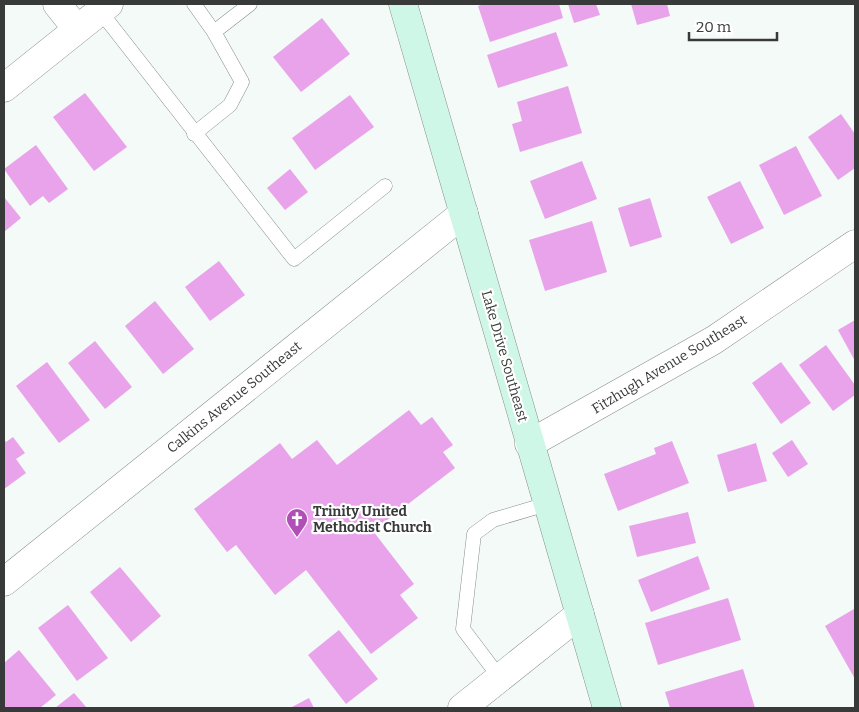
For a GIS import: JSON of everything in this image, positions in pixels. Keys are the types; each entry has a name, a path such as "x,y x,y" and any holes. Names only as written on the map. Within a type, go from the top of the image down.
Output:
{"main road":[{"name":"Lake Drive Southeast","path":"403,4 607,708"}],"street":[{"path":"57,4 77,29"},
{"path":"4,88 104,7"},
{"name":"Calkins Avenue Southeast","path":"4,582 464,212"},
{"name":"Fitzhugh Avenue Southeast","path":"529,444 714,340 855,244"},
{"path":"462,708 580,614"}],"lane":[{"path":"194,4 214,32 242,82 230,105 194,134"},
{"path":"214,32 250,4"},
{"path":"104,7 194,134 294,259 385,186"},
{"path":"500,678 463,629 474,534 493,520 547,504"}],"building":[{"path":"484,4 559,4 563,18 490,42 478,6"},
{"path":"568,4 596,4 600,15 574,23"},
{"path":"631,4 667,4 670,16 637,25"},
{"path":"322,18 350,54 301,92 273,57"},
{"path":"556,32 568,66 498,88 487,55"},
{"path":"568,86 582,133 520,152 512,124 522,121 517,102"},
{"path":"85,93 127,147 94,171 53,117"},
{"path":"350,95 374,127 315,170 292,138"},
{"path":"841,114 855,134 855,168 838,180 808,137"},
{"path":"36,145 68,189 49,203 43,196 30,206 4,169"},
{"path":"796,146 822,196 784,215 759,165"},
{"path":"582,161 597,199 545,219 530,181"},
{"path":"290,169 308,192 285,210 267,188"},
{"path":"740,181 764,228 731,244 707,197"},
{"path":"4,197 21,218 4,232"},
{"path":"650,198 662,237 630,247 618,208"},
{"path":"592,221 607,272 545,291 529,240"},
{"path":"219,261 245,295 210,321 185,287"},
{"path":"155,301 194,349 163,374 125,326"},
{"path":"855,320 855,361 838,330"},
{"path":"95,341 132,387 105,409 68,363"},
{"path":"826,345 855,385 855,395 833,411 799,365"},
{"path":"47,362 90,420 59,443 16,386"},
{"path":"781,362 811,403 781,424 752,383"},
{"name":"Trinity United Methodist Church","path":"409,410 421,425 432,417 453,445 443,452 455,468 373,531 414,584 400,595 418,618 371,654 306,570 275,595 236,545 227,552 194,509 280,443 292,459 317,440 337,465"},
{"path":"13,437 25,453 16,459 26,473 4,489 4,439 6,442"},
{"path":"792,440 808,464 788,477 772,453"},
{"path":"672,441 689,483 618,511 604,474 656,454 654,448"},
{"path":"756,443 767,481 728,492 717,455"},
{"path":"688,512 696,543 637,557 629,526"},
{"path":"698,556 710,589 651,612 638,580"},
{"path":"120,567 161,616 131,642 90,592"},
{"path":"728,598 741,640 658,665 645,623"},
{"path":"68,605 108,658 77,681 38,628"},
{"path":"854,609 855,611 855,679 825,626"},
{"path":"339,630 378,679 346,704 308,655"},
{"path":"19,650 56,695 40,708 4,708 4,663"},
{"path":"743,669 755,708 670,708 665,692"},
{"path":"74,693 87,708 55,708"},
{"path":"309,698 314,708 290,708"}],"place":[{"name":"Trinity United Methodist Church","path":"297,538"}]}
